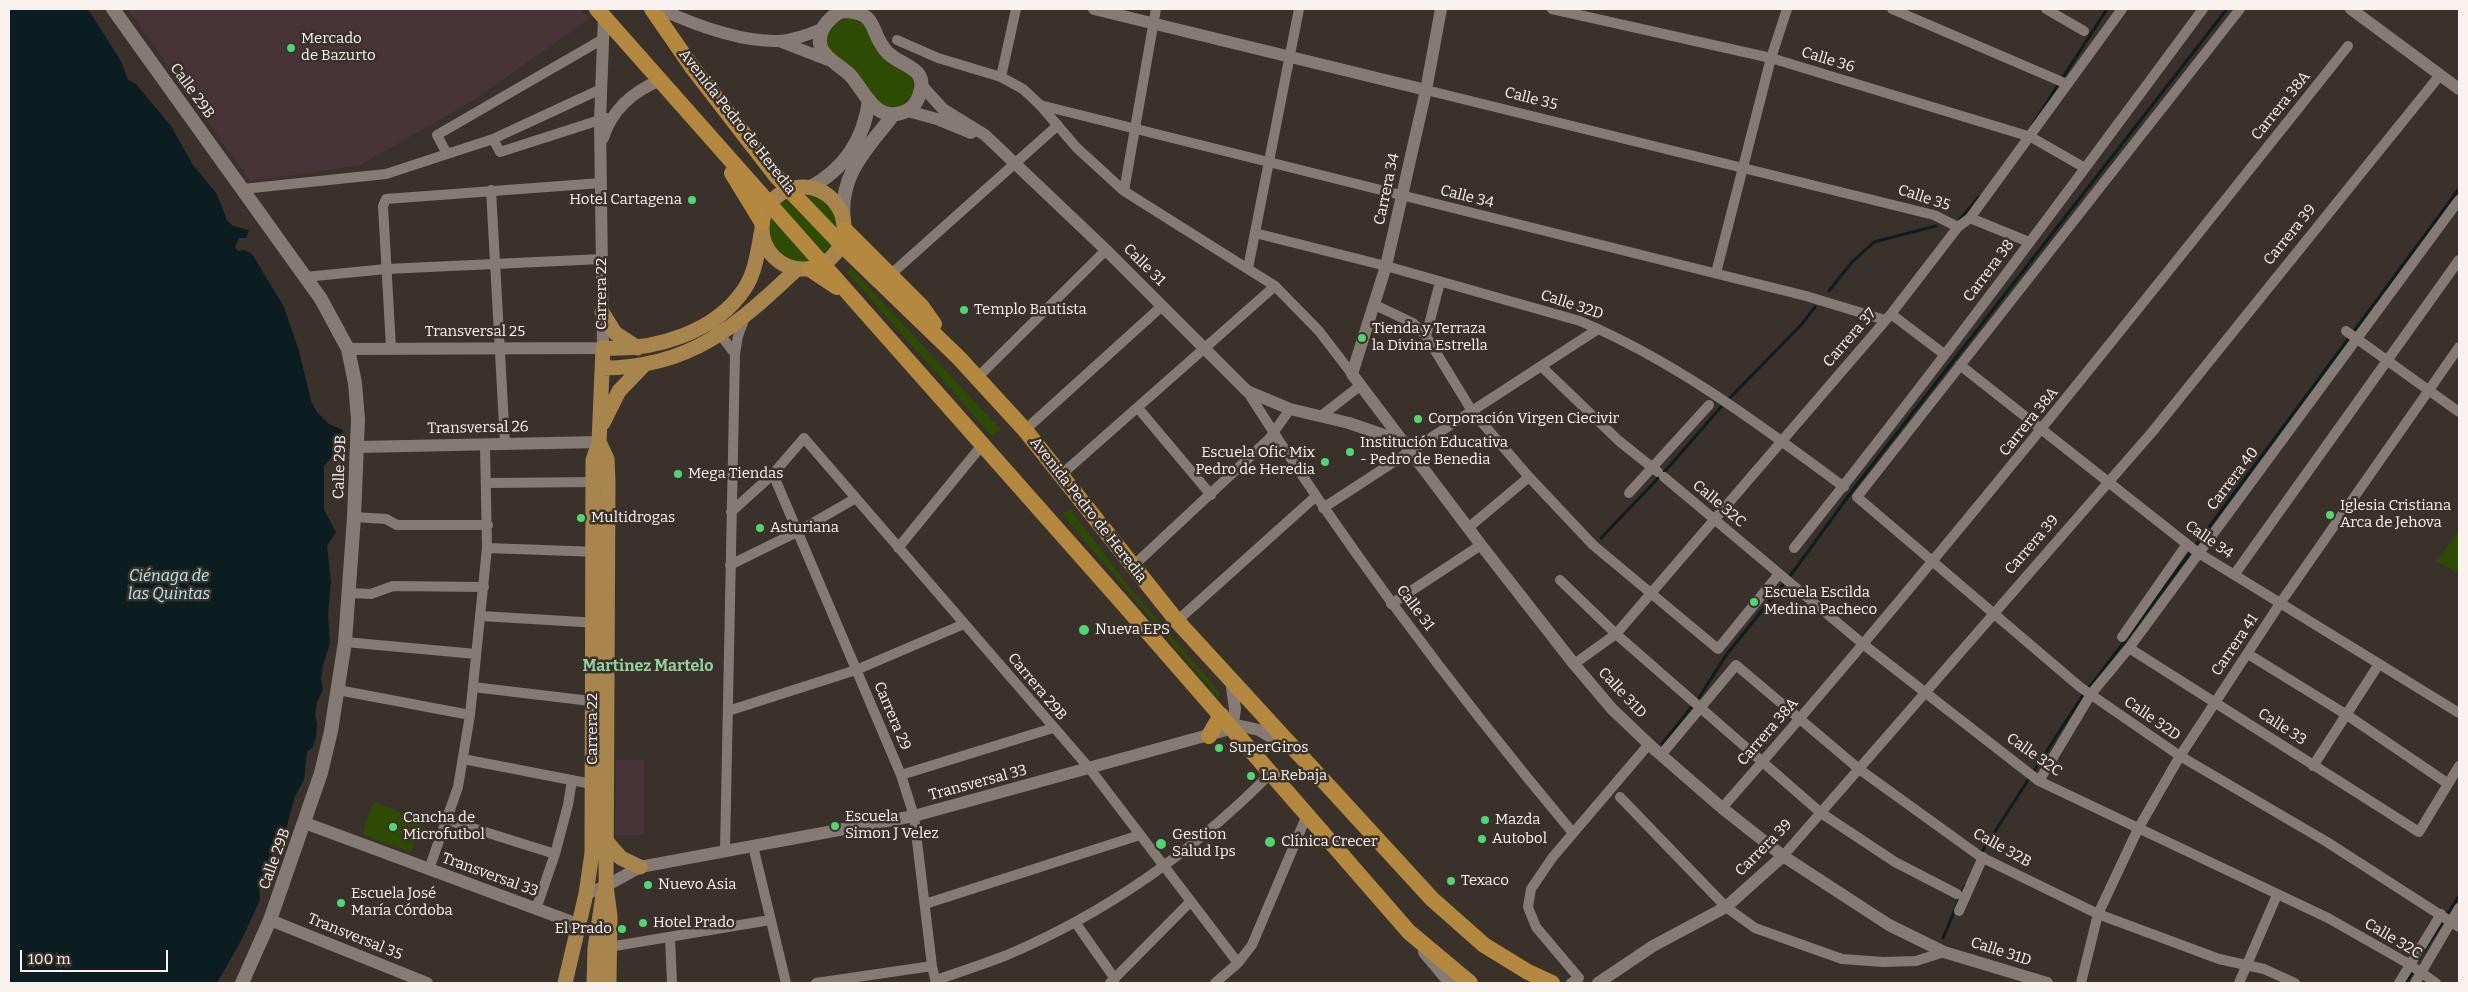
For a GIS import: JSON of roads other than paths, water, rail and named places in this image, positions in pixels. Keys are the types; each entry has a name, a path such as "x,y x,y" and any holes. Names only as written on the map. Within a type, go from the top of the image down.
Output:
{"highway":[{"name":"Avenida Pedro de Heredia","path":"652,9 692,67 734,121 782,173 844,232 1025,430 1062,474 1132,567 1177,621 1438,905 1469,934 1507,959 1552,983"},
{"name":"Avenida Pedro de Heredia","path":"601,13 760,193 810,268 854,298 1409,932 1470,983"},
{"path":"713,141 762,226"},
{"path":"844,232 922,306 959,358"},
{"path":"1209,736 1221,715"}],"main road":[{"name":"Calle 29B","path":"113,9 305,277 336,325 348,349 355,382 358,447 345,642 338,690 322,766 305,823 270,920 242,983"},
{"path":"842,10 857,10 870,20 887,52 916,69 922,86 918,100 908,111 894,114 876,109 852,78 828,60 820,47 824,28 834,14 842,10"},
{"path":"602,348 638,348 663,343 688,334 710,321 745,288 754,268 762,226 769,206 781,194 799,188 836,170 856,146 867,116 869,100"},
{"path":"602,368 645,364 692,350 721,335 810,268 838,252 844,232 843,196 848,178 894,114"},
{"path":"799,188 819,190 832,200 841,212 844,232"},
{"path":"762,226 767,248 772,256 788,267 810,268"},
{"path":"602,312 616,333 638,348"},
{"name":"Carrera 22","path":"565,983 586,894 600,785 601,482 607,459 599,442 602,348"},
{"path":"599,442 610,407 625,384 645,364"},
{"name":"Carrera 22","path":"594,983 610,916 606,886 607,842 600,785"},
{"path":"607,842 621,858 640,866"},
{"path":"580,925 602,948"},
{"path":"1409,932 1451,983"},
{"name":"Carrera 22","path":"602,948 609,964 609,983"},
{"path":"1507,959 1528,975 1534,983"}],"street":[{"path":"660,9 716,30 779,41 828,60"},
{"path":"1001,77 1016,9"},
{"name":"Calle 35","path":"1094,9 1934,215 1958,227"},
{"path":"1124,191 1156,9"},
{"path":"1248,268 1299,9"},
{"name":"Carrera 34","path":"1352,374 1375,305 1403,197 1426,90 1440,9"},
{"name":"Calle 36","path":"1552,9 1771,58 2029,137 2085,168"},
{"path":"1716,274 1771,58 1787,9"},
{"path":"1892,9 2060,81"},
{"path":"2046,9 2084,31"},
{"name":"Carrera 37","path":"1574,664 1616,634 1888,317 1958,227 1970,218 2029,137 2060,81 2122,9"},
{"name":"Carrera 38","path":"1794,548 1844,487 2203,9"},
{"path":"1960,365 2240,9"},
{"path":"2351,9 2459,89"},
{"name":"Carrera 22","path":"601,13 603,39 600,120 602,348"},
{"path":"779,41 802,36 824,28"},
{"path":"447,154 437,135 603,39"},
{"path":"897,40 938,58 1001,77 1023,89 1040,105 1077,148 1124,191 1275,286 1320,331 1352,374"},
{"name":"Carrera 38A","path":"1722,808 1932,563 2042,430 2348,46"},
{"name":"Carrera 39","path":"1598,983 1653,946 1726,907 1782,856 2153,431 2440,75"},
{"name":"Carrera 22","path":"601,146 613,116 634,94 661,80"},
{"name":"Calle 31","path":"922,86 943,109 985,135 1106,250 1247,391 1323,508 1391,604 1506,753 1573,833"},
{"path":"243,189 386,174 493,139 601,90"},
{"name":"Calle 34","path":"1040,105 1888,317 1944,354"},
{"name":"Calle 31","path":"908,111 966,130 992,146 1015,164"},
{"path":"493,139 500,152 613,116"},
{"path":"890,275 1058,126"},
{"path":"391,348 383,206 386,199 601,183"},
{"path":"491,190 505,443"},
{"name":"Carrera 40","path":"2039,780 2087,691 2129,648 2192,548 2351,334 2459,200"},
{"path":"1970,218 2029,242"},
{"name":"Calle 32D","path":"1255,233 1386,266 1580,321 1598,328 1645,351 1697,381 1844,487"},
{"path":"977,378 1106,250"},
{"path":"305,277 386,269 602,259"},
{"path":"2234,575 2459,260"},
{"path":"1426,336 1440,282"},
{"path":"1062,474 1275,286"},
{"path":"1375,305 1413,323 1426,336 1472,411 1529,478 1593,545 1718,649 1781,575"},
{"path":"1025,430 1162,306"},
{"path":"725,851 735,354 738,336 745,317"},
{"path":"710,321 735,354"},
{"path":"1323,508 1407,446 1472,411 1542,367 1598,328"},
{"path":"2351,334 2430,389 2459,412"},
{"name":"Carrera 41","path":"2082,983 2098,914 2138,829 2180,756 2281,602 2459,347"},
{"name":"Transversal 25","path":"348,349 602,348"},
{"name":"Calle 34","path":"1960,365 2192,548 2459,713"},
{"name":"Calle 32D","path":"1960,365 1857,497 1932,563 2087,691 2180,756 2327,842 2448,919"},
{"name":"Calle 32C","path":"1542,367 1619,441 1863,644 2039,780 2138,829 2328,918 2415,968 2436,983"},
{"name":"Calle 31D","path":"1352,374 1481,545 1574,664 1612,709 1661,755 1722,808 1782,856 1889,925 1944,952 2047,983"},
{"path":"1321,416 1361,385"},
{"name":"Calle 31","path":"1247,391 1290,409 1358,425 1407,446"},
{"path":"1629,493 1658,472 1710,405"},
{"path":"1138,408 1211,495"},
{"path":"1132,567 1211,495 1274,432 1290,409"},
{"name":"Carrera 29B","path":"773,474 804,438 1090,769 1238,963"},
{"name":"Transversal 26","path":"358,447 599,442"},
{"path":"429,869 458,787 470,714 487,548 485,444"},
{"path":"898,548 983,444"},
{"path":"731,512 773,474"},
{"name":"Carrera 29","path":"773,474 901,775 914,816 932,966 936,982"},
{"path":"1468,528 1529,478"},
{"path":"487,483 601,482"},
{"path":"1177,621 1316,497"},
{"path":"730,565 797,532 856,498"},
{"path":"354,517 386,519 397,525 488,525"},
{"path":"1391,604 1481,545"},
{"path":"487,548 601,552"},
{"path":"2122,636 2192,548"},
{"path":"1560,580 1616,634 1821,813 1895,862 1957,894"},
{"path":"348,593 371,594 394,586 484,587"},
{"path":"481,616 600,623"},
{"path":"728,711 856,670 964,624"},
{"path":"345,642 476,654"},
{"name":"Calle 33","path":"2129,648 2419,832 2447,783"},
{"path":"2248,654 2346,715 2447,783 2459,766"},
{"path":"2313,766 2379,664"},
{"name":"Calle 32B","path":"1697,705 1736,665 1859,769 1980,856 2098,914 2219,959 2264,969 2295,983"},
{"path":"1231,680 1235,704 1232,730"},
{"path":"473,687 600,702"},
{"path":"338,690 470,714"},
{"path":"1661,755 1697,705"},
{"name":"Transversal 33","path":"586,894 606,886 640,866 914,816 1241,726 1258,730 1273,737 1302,756"},
{"path":"901,775 1053,728"},
{"path":"1575,980 1536,927 1528,907 1531,889 1573,833 1649,744"},
{"path":"463,759 600,785"},
{"path":"936,982 1007,955 1075,922 1164,866 1216,825 1271,773"},
{"path":"536,909 555,854 568,806 572,780"},
{"path":"1620,797 1726,907 1755,928 1842,959 1883,962 1916,961 1944,952"},
{"path":"1215,983 1238,963 1252,945 1261,928 1307,815"},
{"path":"447,820 555,854"},
{"name":"Transversal 33","path":"305,823 580,925"},
{"path":"925,904 1140,835"},
{"path":"753,846 786,983"},
{"path":"1959,912 1980,856"},
{"path":"2239,983 2277,895"},
{"path":"1075,922 1112,981 1191,901"},
{"path":"2399,983 2415,968 2448,919 2459,908"},
{"name":"Transversal 35","path":"270,920 427,983"},
{"path":"602,948 770,920"},
{"path":"670,937 672,983"},
{"path":"816,983 843,981 932,966"},
{"path":"2415,968 2415,983"}],"water":[{"name":"Ciénaga de las Quintas","path":"9,9 88,9 121,61 128,80 136,84 171,126 193,165 217,194 227,220 233,226 249,230 246,238 239,238 235,247 238,251 245,250 252,254 284,307 299,351 311,401 317,412 329,424 343,430 342,445 324,466 324,510 336,532 327,546 331,582 328,613 330,643 321,679 323,690 317,702 315,715 317,724 316,736 313,747 307,752 304,780 295,796 283,841 274,850 259,887 260,900 242,939 217,983 9,983"}],"waterway":[{"path":"2033,124 2107,9"},
{"path":"1662,744 1698,699 1727,654 1793,572 1852,491 2227,9"},
{"path":"1981,853 2081,698 2459,189"},
{"path":"1960,219 1979,197"},
{"path":"1829,291 1852,262 1874,242 1936,226"},
{"path":"1601,538 1666,470 1720,408 1801,325 1815,307"},
{"path":"1943,938 1965,886"},
{"path":"2419,959 2459,896"},
{"path":"2406,983 2414,969"}],"place":[{"name":"Mercado de Bazurto","path":"291,48"},
{"name":"Hotel Cartagena","path":"692,200"},
{"name":"Templo Bautista","path":"964,310"},
{"name":"Tienda y Terraza la Divina Estrella","path":"1362,338"},
{"name":"Corporación Virgen Ciecivir","path":"1418,419"},
{"name":"Institución Educativa - Pedro de Benedia","path":"1350,452"},
{"name":"Escuela Ofic Mix Pedro de Heredia","path":"1325,462"},
{"name":"Mega Tiendas","path":"678,474"},
{"name":"Iglesia Cristiana Arca de Jehova","path":"2330,515"},
{"name":"Multidrogas","path":"581,518"},
{"name":"Asturiana","path":"760,528"},
{"name":"Escuela Escilda Medina Pacheco","path":"1754,602"},
{"name":"Nueva EPS","path":"1084,630"},
{"name":"SuperGiros","path":"1219,748"},
{"name":"La Rebaja","path":"1251,776"},
{"name":"Mazda","path":"1485,820"},
{"name":"Escuela Simon J Velez","path":"835,826"},
{"name":"Cancha de Microfutbol","path":"393,827"},
{"name":"Autobol","path":"1482,839"},
{"name":"Clínica Crecer","path":"1270,842"},
{"name":"Gestion Salud Ips","path":"1161,844"},
{"name":"Texaco","path":"1451,881"},
{"name":"Nuevo Asia","path":"648,885"},
{"name":"Escuela José María Córdoba","path":"341,903"},
{"name":"Hotel Prado","path":"643,923"},
{"name":"El Prado","path":"622,929"}],"district":[{"name":"Martinez Martelo","path":"648,667"}]}
